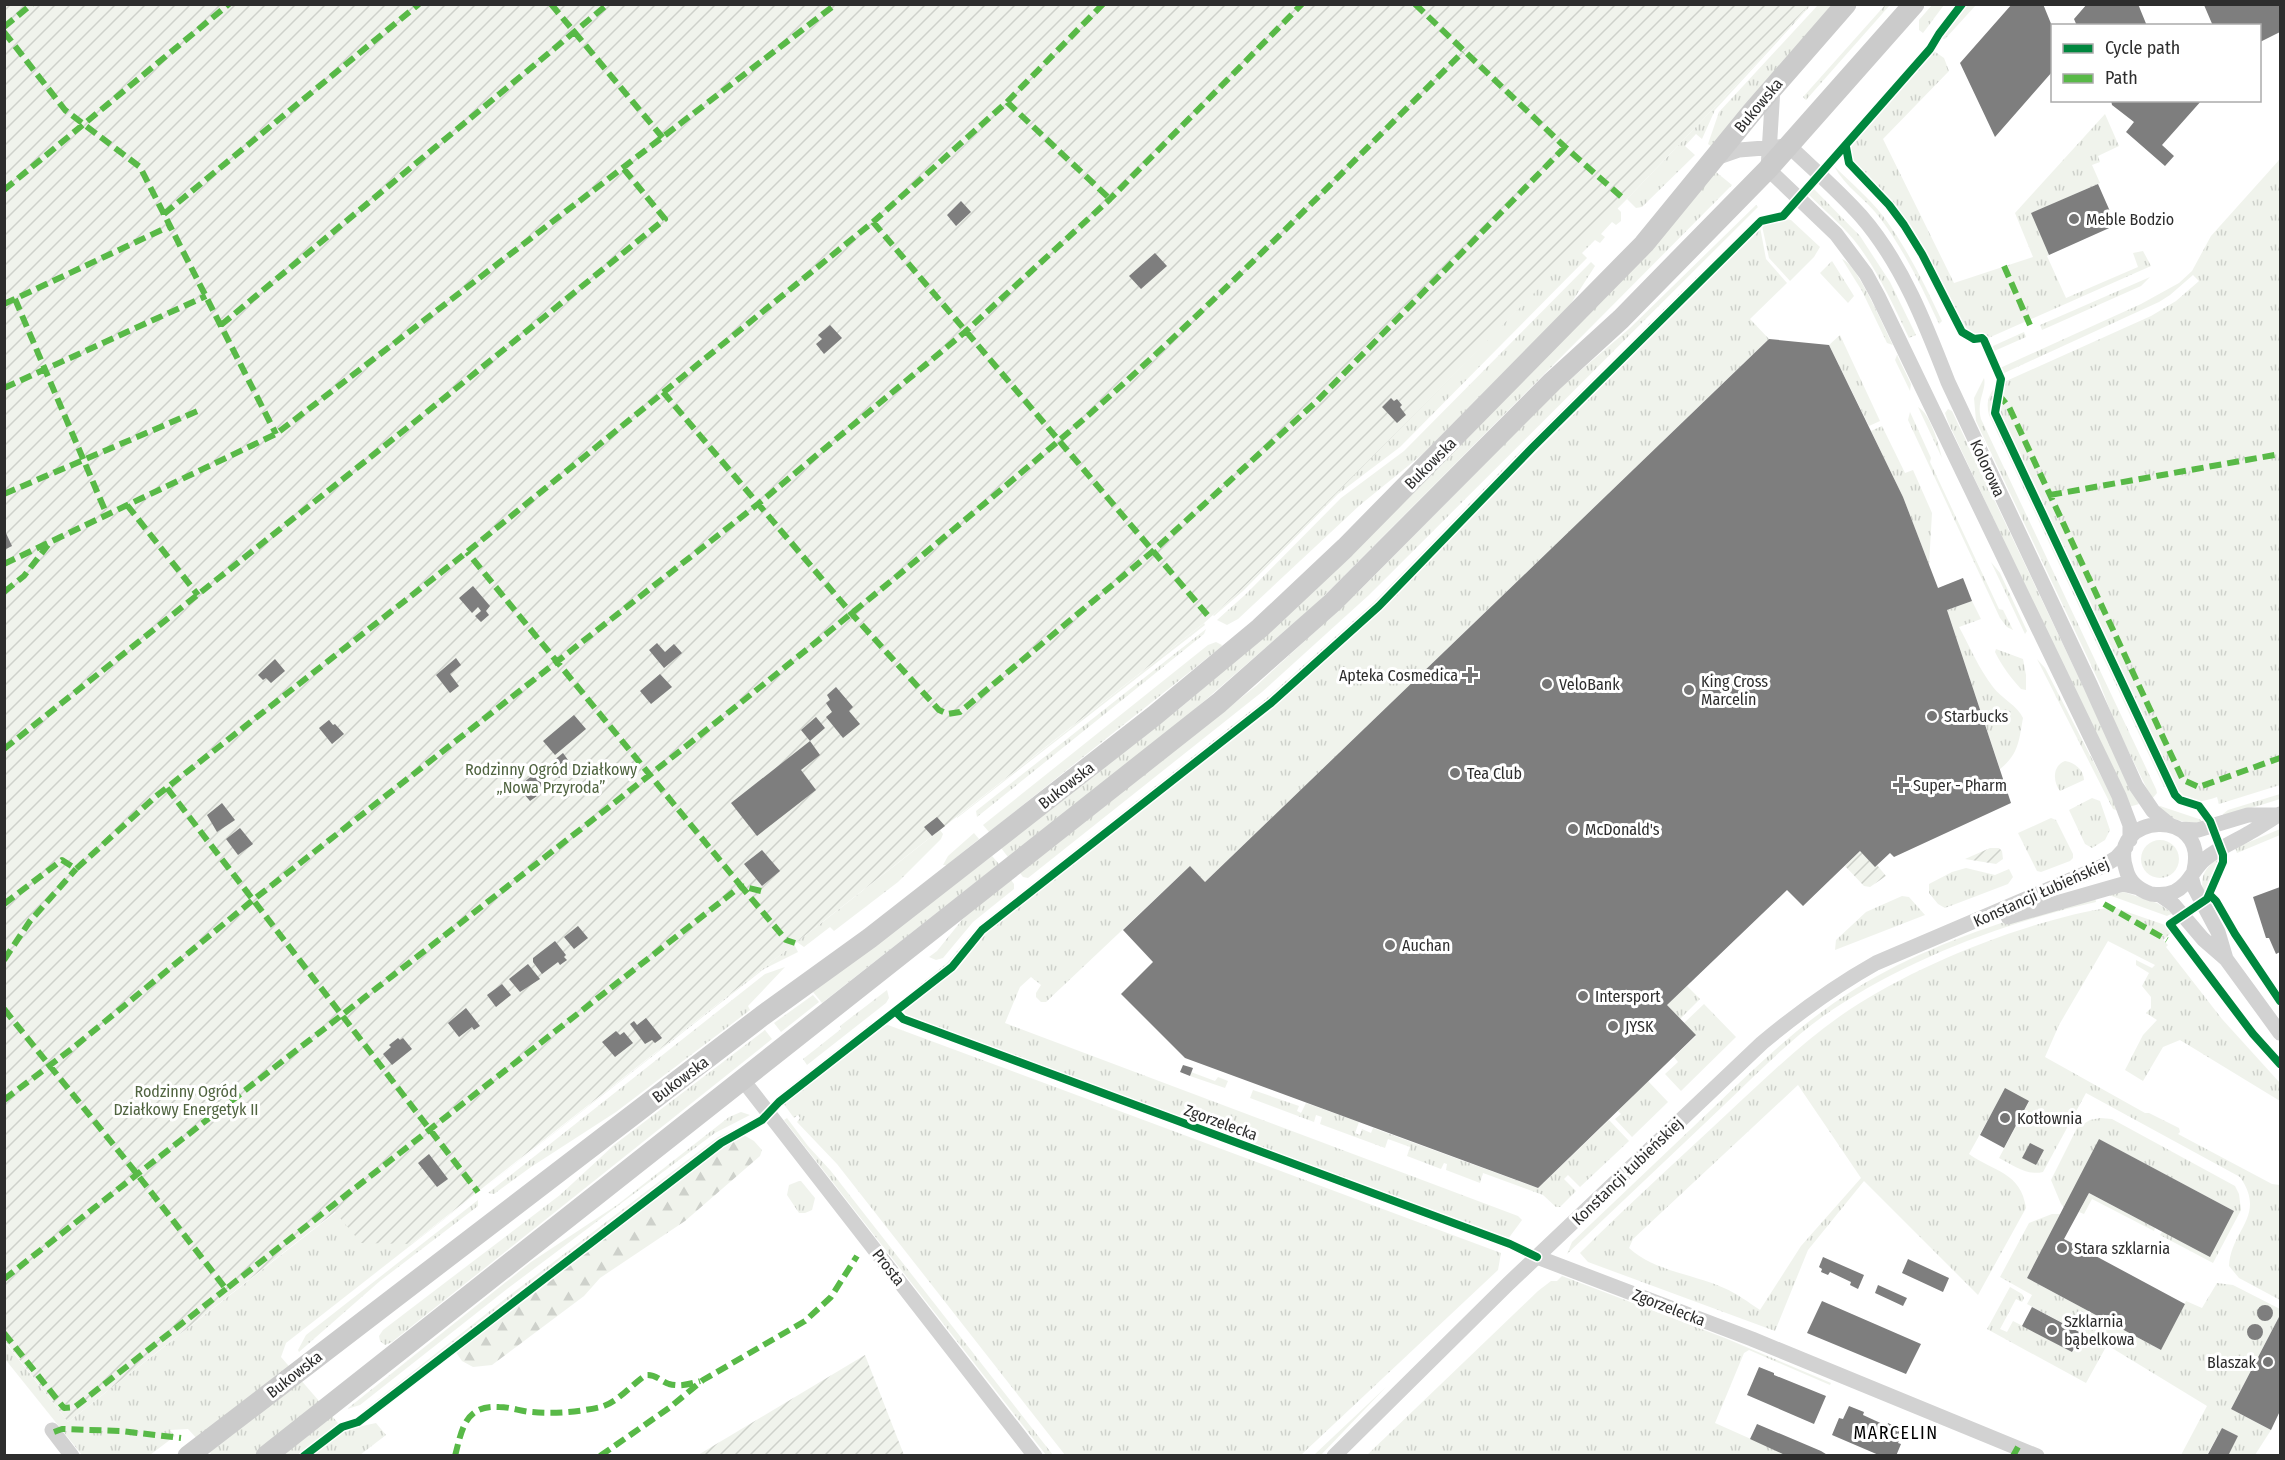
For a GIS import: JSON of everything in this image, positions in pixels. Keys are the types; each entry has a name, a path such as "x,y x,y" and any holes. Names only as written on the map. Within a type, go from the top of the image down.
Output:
{"main road":[{"name":"Bukowska","path":"195,1450 762,1016 870,938 1211,670 1310,582 1644,244 1713,159 1846,4"},
{"name":"Bukowska","path":"266,1455 1210,710 1271,659 1400,536 1552,382 1621,319 1768,169 1779,147 1914,4"}],"street":[{"path":"1713,159 1739,150 1779,147 1773,88"},
{"name":"Kolorowa","path":"1779,147 1829,183 1862,217 1903,279 1929,334 1948,382 2136,786 2153,811 2174,827"},
{"name":"Kolorowa","path":"1768,169 1836,234 1866,274 1878,296 2120,796 2130,827 2128,843"},
{"path":"2280,814 2248,815 2198,830 2147,825 2134,834 2128,843 2124,862 2133,883 2139,888 2160,895 2174,905 2203,939 2226,959 2280,1033"},
{"path":"2160,895 2175,891 2218,850 2280,814"},
{"path":"2174,827 2188,838 2194,850 2192,873 2194,887 2218,932 2226,959"},
{"name":"Konstancji Łubieńskiej","path":"1334,1455 1537,1257 1794,1015 1840,983 1876,963 2103,866 2116,858 2128,843"},
{"name":"Konstancji Łubieńskiej","path":"1953,932 2122,884 2139,888"},
{"name":"Prosta","path":"742,1079 1035,1455"},
{"name":"Zgorzelecka","path":"1537,1257 1752,1339 2037,1455"},
{"path":"52,1430 72,1455"}],"green space":[{"path":"1886,4 1890,5 1806,100 1803,97"},
{"path":"5,5 1809,5 1627,199 1242,589 1204,623 411,1244 361,1243 335,1212 68,1422 5,1341"},
{"path":"1811,5 1715,110 1702,139 1696,134 1685,146 1695,155 1642,207 1636,208 1627,199"},
{"path":"1818,5 1832,5 1711,146 1708,144 1719,112"},
{"path":"1932,5 1944,5 1923,33 1919,30 1919,20"},
{"path":"1966,5 1976,5 1945,39 1939,38"},
{"path":"1934,51 1944,58 1949,71 1883,139 1954,283 2033,257 2015,213 2105,114 2119,146 2098,156 2100,162 2092,165 2100,183 2032,213 2049,255 2047,256 2066,298 2138,267 2133,253 2143,251 2151,266 1986,339 1984,334 1973,334 1966,329 1961,324 1914,232 1880,190 1852,162 1850,153 1852,144"},
{"path":"2280,159 2280,785 2219,804 2217,797 2192,801 2178,793 1998,411 2004,382 2151,316 2176,301 2199,281 2193,275 2159,302 2002,374 2000,368 2141,304 2179,283 2192,271 2211,236"},
{"path":"1834,166 1872,203 1892,228 1929,294 1942,321 1939,324 1912,269 1889,230"},
{"path":"1716,172 1732,185 1318,602 1186,717 1008,857 1001,848 1180,708 1247,651"},
{"path":"1813,188 1860,236 1890,282 1916,335 1909,338 1877,275 1854,240 1808,194"},
{"path":"1756,205 1758,207 1369,595 1262,692 1028,878 1023,877 1020,873 1256,686 1361,589 1559,389 1630,328"},
{"path":"1617,208 1621,212 1621,221 1616,225 1612,222 1601,234 1605,237 1600,243 1595,240 1582,253 1587,258 1400,447 1338,494 1243,591 1214,616 1213,615 1242,589"},
{"path":"1785,219 1791,220 1820,247 1814,257 1790,281 1769,258 1762,226"},
{"path":"1749,225 1376,603 1269,700 980,928 949,964 901,1003 900,1001 947,963 978,926 1267,698 1374,602 1527,444"},
{"path":"1760,227 1766,259 1787,283 1750,319 1769,339 1205,882 1190,866 1046,1002 1041,1002 1036,997 1041,985 1031,977 1020,987 1005,1023 1518,1216 1522,1220 1508,1239 905,1016 904,1009 954,970 985,933 1274,705 1381,608"},
{"path":"1842,259 1863,284 1893,345 1887,343 1862,291"},
{"path":"1832,261 1854,296 1848,303 1820,273"},
{"path":"1591,262 1595,266 1570,305 1424,453 1360,505 1238,619 1227,625 1217,620 1246,594 1341,498 1404,451"},
{"path":"2150,277 2141,286 2042,330 2040,325"},
{"path":"2024,332 2026,337 1992,352 1993,346"},
{"path":"1840,335 1880,421 1869,426 1829,345"},
{"path":"1897,355 1911,384 1910,391 1895,360"},
{"path":"1984,378 1980,407 1981,419 2156,789 2157,793 2152,799 2116,726 2100,684 1976,421 1974,398"},
{"path":"1996,386 1992,414 2167,787 2164,787 1989,415 1988,400"},
{"path":"1918,407 1930,422 1942,458"},
{"path":"1948,409 1952,411 2139,804 2129,807 1948,422 1945,413"},
{"path":"1910,412 1931,458 1930,462 1999,609 2003,610 2013,630 2007,627 2000,618 1908,420"},
{"path":"1882,426 1905,473 1913,470 1932,513 1929,565 1903,497 1871,431"},
{"path":"1991,562 2000,573 2027,631 2025,634"},
{"path":"1972,601 1981,619 1959,627 1988,680 2023,718 2015,752 2000,769 1947,610"},
{"path":"1204,623 1205,625 957,818 957,817"},
{"path":"1206,629 1204,634 977,817 976,811"},
{"path":"1216,642 1222,645 1221,647 989,832 983,825 1208,645"},
{"path":"1996,649 2023,659 2026,690 2021,689 2007,672 1995,652"},
{"path":"2037,659 2045,668 2119,811 2113,809"},
{"path":"2065,761 2078,767 2084,780 2060,791 2055,774 2061,763"},
{"path":"2280,794 2280,799 2223,817 2228,810"},
{"path":"2092,798 2100,801 2110,830 2105,840 2092,848 2085,844 2069,810"},
{"path":"2160,806 2205,823 2184,822 2157,808"},
{"path":"2051,818 2056,820 2073,858 2041,872 2037,871 2018,833"},
{"path":"2280,829 2280,835 2237,853 2235,848"},
{"path":"940,830 943,834 941,839 898,882 834,931 830,927 804,947 797,942"},
{"path":"974,833 979,839 947,865 943,865 948,856"},
{"path":"2160,840 2174,845 2179,859 2174,873 2160,878 2146,873 2141,859 2146,845"},
{"path":"1990,848 1999,848 2002,851 2003,859 1996,864 1965,859"},
{"path":"1860,851 1886,876 1870,887 1864,886 1845,866"},
{"path":"992,856 999,864 822,1003 813,992"},
{"path":"2218,857 2204,894 2202,882 2204,873"},
{"path":"1966,868 1995,875 2009,869 2013,877 2008,884 1945,908 1938,904 1929,893 1929,884 1952,872"},
{"path":"1011,880 1014,889 973,922 943,958 936,960 929,957 937,951 966,915"},
{"path":"2124,892 2157,903 2173,913 2167,916 2106,894"},
{"path":"1902,896 1909,897 1925,915 1835,950 1836,940 1866,912"},
{"path":"2095,896 2096,902 1993,931 1926,958 1832,1010 1776,1056 1567,1254 1572,1242 1747,1076 1817,1015 1855,989 1941,945 2033,913"},
{"path":"2113,907 2165,925 2171,933 2163,940 2168,945 2166,947 2222,1019 2280,1083 2280,1101 2180,1040 2163,1047 2143,1081 2125,1070 2143,1035 2157,1020 2146,1013 2151,1008 2151,997 2142,986 2149,973 2136,965 2136,960 2152,968 2155,965 2108,941 2059,1025 2045,1057 2145,1113 2179,1128 2178,1134 2272,1184 2280,1185 2280,1300 2239,1278 2229,1266 2235,1242 2249,1213 2250,1202 2240,1177 2086,1093 2043,1172 2026,1171 1999,1158 2029,1102 2005,1089 1969,1154 2012,1180 2023,1196 2026,1208 1978,1295 1864,1181 1808,1250 1775,1331 1588,1262 1580,1253 1772,1072 1801,1046 1849,1010 1941,960 2012,933 2081,913","holes":["1798,1085 1861,1178 1801,1246 1760,1310 1728,1290 1650,1262 1629,1248 1633,1239"]},
{"path":"794,944 798,952 764,969 484,1188"},
{"path":"785,967 748,1006 750,1010 616,1112 494,1194 488,1193 765,974"},
{"path":"1687,986 1700,999 1680,1019 1667,1005"},
{"path":"887,990 889,998 886,1003 807,1065 803,1059 841,1029 840,1026"},
{"path":"813,995 819,1002 781,1032 774,1023"},
{"path":"1704,1004 1736,1037 1681,1091 1665,1074 1678,1062 1674,1057 1696,1036 1684,1023"},
{"path":"872,1022 877,1022 780,1097 779,1095"},
{"path":"888,1025 1501,1253 1498,1270 1301,1455 1065,1455 837,1164 797,1122 800,1118 798,1115 794,1118 783,1103 883,1026"},
{"path":"765,1030 772,1039 392,1342 385,1345 380,1341 379,1336 383,1330 560,1195 614,1145"},
{"path":"1191,1072 1215,1081 1218,1077 1228,1081 1225,1088 1190,1076"},
{"path":"1648,1081 1668,1102 1632,1137 1615,1119 1621,1114 1618,1111"},
{"path":"1253,1090 1299,1106 1297,1111 1301,1113 1306,1103 1359,1122 1355,1133 1360,1135 1362,1129 1371,1133 1373,1128 1538,1188 1609,1120 1629,1141 1580,1187 1568,1175 1564,1179 1576,1191 1560,1207 1556,1207 1543,1195 1483,1173 1480,1183 1446,1170 1447,1164 1444,1163 1441,1169 1407,1156 1410,1147 1388,1139 1385,1148 1320,1124 1322,1117 1316,1115 1314,1122 1250,1098"},
{"path":"741,1112 750,1115 715,1133 507,1289 360,1405 347,1409 531,1262 617,1205 729,1117"},
{"path":"787,1118 1053,1455 1046,1455 784,1120"},
{"path":"2112,1119 2235,1186 2239,1194 2241,1210 2213,1263 2160,1235 2162,1232 2234,1211 2100,1140 2064,1207 2061,1204 2051,1180 2077,1128 2090,1120"},
{"path":"737,1128 366,1412 363,1411 510,1295 718,1137"},
{"path":"742,1134 754,1141 762,1150 760,1156 685,1221 600,1278 584,1296 492,1365 473,1367 462,1361 455,1351"},
{"path":"799,1181 815,1198 812,1210 805,1213 799,1213 787,1195 789,1185"},
{"path":"2089,1193 2155,1228 2154,1231 2092,1199 2084,1214 2079,1212"},
{"path":"475,1195 286,1343 281,1357 344,1430 376,1423 386,1435 360,1455 212,1455 188,1429 170,1430 175,1436 150,1455 82,1455 5,1359 4,1341 68,1422 336,1212 411,1244"},
{"path":"478,1200 478,1206 380,1281 299,1352 306,1335"},
{"path":"2052,1214 2061,1214 2027,1278 2161,1350 2186,1301 2202,1308 2217,1283 2233,1285 2280,1309 2280,1315 2231,1409 2271,1430 2255,1455 2228,1455 2238,1436 2222,1428 2207,1455 2181,1455 2207,1406 2107,1345 2086,1383 1987,1329 2010,1287 2022,1294 2024,1298 2022,1302 2016,1299 2000,1329 2007,1332 2013,1321 2073,1352 2082,1333 2027,1304 2032,1295 2000,1277 2029,1223"},
{"path":"1562,1276 1725,1338 1831,1383 1830,1385 1749,1350 1744,1353 1715,1423 1787,1455 1366,1456 1538,1291"},
{"path":"865,1355 904,1455 698,1455"},
{"path":"1386,1387 1321,1455 1314,1455"}],"building":[{"path":"2012,4 2043,4 2051,24 2051,73 1995,137 1960,63"},
{"path":"2087,4 2138,4 2146,24 2076,24 2074,19"},
{"path":"2204,5 2280,5 2280,32 2261,42 2261,24 2212,24"},
{"path":"2111,102 2200,102 2162,145 2174,156 2165,166 2126,132 2134,122 2112,105"},
{"name":"Meble Bodzio","path":"2098,184 2116,225 2049,255 2031,213"},
{"path":"961,201 971,212 956,226 947,215"},
{"path":"1155,253 1167,266 1141,289 1129,276"},
{"path":"830,325 842,338 824,354 816,344 822,339 818,335"},
{"name":"King Cross Marcelin","path":"1769,339 1829,345 1903,497 1938,588 1963,578 1972,601 1947,610 2011,803 1894,857 1890,853 1875,867 1860,851 1803,906 1787,890 1667,1005 1696,1035 1538,1188 1185,1058 1121,994 1153,962 1123,930 1190,866 1205,882"},
{"path":"1391,398 1394,401 1397,399 1406,415 1397,423 1382,407"},
{"path":"4,529 12,546 4,550"},
{"path":"473,586 490,606 486,611 489,615 481,622 475,616 481,611 478,607 472,613 459,598"},
{"path":"657,643 665,652 674,644 682,653 664,668 649,650"},
{"path":"456,658 461,665 450,674 459,686 450,693 436,675"},
{"path":"275,659 285,671 271,683 258,675"},
{"path":"660,674 672,687 651,704 640,691"},
{"path":"836,687 853,707 849,711 860,724 843,738 826,717 832,712 826,703 830,700 827,695"},
{"path":"574,715 586,729 555,755 543,741"},
{"path":"816,717 825,728 810,741 801,730"},
{"path":"329,720 344,734 332,744 319,728"},
{"path":"810,741 820,755 801,770 816,790 757,836 731,803"},
{"path":"563,753 573,767 559,778 548,765"},
{"path":"534,774 543,785 534,792 537,796 530,801 518,787"},
{"path":"222,803 235,820 217,832 207,815"},
{"path":"937,817 945,826 932,836 924,827"},
{"path":"240,828 253,844 238,855 226,839"},
{"path":"762,850 780,871 762,886 744,864"},
{"path":"2280,887 2280,952 2276,954 2269,938 2266,938 2253,897"},
{"path":"578,926 588,938 574,949 564,937"},
{"path":"555,941 566,955 564,957 567,960 560,965 558,962 542,974 533,962 533,958"},
{"path":"528,964 540,979 520,992 509,979"},
{"path":"502,984 511,995 496,1007 487,995"},
{"path":"466,1008 480,1026 474,1030 472,1027 459,1037 448,1023"},
{"path":"646,1018 662,1038 655,1043 652,1040 645,1044 630,1024 634,1021 637,1025"},
{"path":"616,1031 620,1035 624,1032 633,1043 615,1057 602,1042"},
{"path":"398,1038 400,1040 403,1038 412,1049 392,1065 383,1054"},
{"path":"1183,1065 1193,1068 1190,1076 1180,1072"},
{"name":"Kotłownia","path":"2005,1088 2029,1101 2004,1148 1980,1135"},
{"name":"Stara szklarnia","path":"2099,1139 2234,1211 2210,1257 2089,1193 2064,1239 2185,1304 2161,1350 2027,1278"},
{"path":"2030,1143 2044,1150 2036,1165 2022,1158"},
{"path":"429,1154 448,1179 437,1187 418,1163"},
{"path":"1823,1257 1864,1275 1858,1289 1850,1285 1851,1282 1830,1272 1828,1275 1821,1272 1822,1269 1819,1267"},
{"path":"1908,1259 1949,1278 1943,1292 1902,1273"},
{"path":"1878,1285 1907,1298 1903,1306 1875,1293"},
{"path":"1822,1301 1921,1344 1906,1374 1807,1333"},
{"path":"2265,1305 2271,1307 2273,1313 2271,1319 2265,1321 2259,1319 2257,1313 2259,1307"},
{"name":"Szklarnia bąbelkowa","path":"2032,1307 2083,1334 2072,1352 2022,1326"},
{"name":"Blaszak","path":"2280,1315 2280,1411 2271,1430 2231,1409"},
{"path":"2255,1324 2261,1326 2263,1332 2261,1338 2255,1340 2249,1338 2247,1332 2249,1326"},
{"path":"1759,1367 1826,1396 1814,1424 1747,1395"},
{"path":"1849,1406 1887,1426 1888,1423 1904,1430 1898,1443 1901,1444 1896,1456 1881,1456 1832,1435 1839,1418 1843,1419"},
{"path":"1757,1424 1829,1456 1787,1456 1750,1439"},
{"path":"2222,1428 2238,1436 2228,1456 2207,1456"}],"marked path":[{"path":"4,27 32,4"},
{"path":"4,190 229,4"},
{"path":"164,214 419,4"},
{"path":"551,4 663,138"},
{"path":"221,325 608,4"},
{"path":"4,564 276,434 836,4"},
{"path":"4,904 62,860 76,869 155,797 467,552 873,222 1007,102 1103,4"},
{"path":"4,1100 74,1047 253,900 758,504 965,332 1110,199 1302,4"},
{"path":"1415,4 1565,147 1625,200"},
{"path":"4,32 65,110 140,167 276,434"},
{"path":"4,1279 534,866 927,552 1055,444 1161,349 1463,52"},
{"path":"1007,102 1110,199"},
{"path":"663,392 851,613 939,710 948,714 960,712 1152,552 1317,401 1565,147"},
{"path":"4,749 665,219 623,168"},
{"path":"873,222 1210,618"},
{"path":"4,304 170,226"},
{"path":"2004,266 2030,325"},
{"path":"4,388 206,296"},
{"path":"15,299 107,515"},
{"path":"1998,394 2009,407 2183,780 2199,787 2280,758"},
{"path":"4,494 200,410"},
{"path":"2050,495 2280,454"},
{"path":"127,505 198,595"},
{"path":"4,592 24,576 48,545"},
{"path":"4,1009 226,1289 741,886 467,552"},
{"path":"167,788 478,1192"},
{"path":"4,960 30,921 76,869"},
{"path":"761,891 741,886 786,940 795,943"},
{"path":"2104,904 2167,940"},
{"path":"600,1456 669,1408 703,1380 805,1321 831,1297 857,1256"},
{"path":"4,1333 64,1408 75,1407 226,1289"},
{"path":"455,1456 467,1421 479,1410 488,1407 540,1413 584,1410 607,1405 646,1375 673,1385 700,1381"},
{"path":"54,1432 62,1429 121,1431 181,1438"},
{"path":"2013,1456 2018,1447"}],"cycle path":[{"path":"304,1456 342,1427 358,1422 721,1143 762,1120 779,1102 952,967 982,930 1271,703 1379,606 1532,448 1761,221 1783,216 1930,49 1962,4"},
{"path":"1846,147 1849,163 1889,205 1904,225 1922,254 1962,332 1974,339 1984,340 2001,379 1995,413 2175,795 2180,800 2199,806 2210,821 2223,855 2223,862 2207,899 2170,924 2253,1034 2280,1064"},
{"path":"2210,895 2280,1001"},
{"path":"896,1012 903,1019 1510,1244 1537,1257"}],"place":[{"name":"Meble Bodzio","path":"2074,219"},
{"name":"Apteka Cosmedica","path":"1470,675"},
{"name":"VeloBank","path":"1547,684"},
{"name":"King Cross Marcelin","path":"1689,690"},
{"name":"Starbucks","path":"1932,716"},
{"name":"Tea Club","path":"1455,773"},
{"name":"Super - Pharm","path":"1901,785"},
{"name":"McDonald's","path":"1573,829"},
{"name":"Auchan","path":"1390,945"},
{"name":"Intersport","path":"1583,996"},
{"name":"JYSK","path":"1613,1026"},
{"name":"Kotłownia","path":"2005,1118"},
{"name":"Stara szklarnia","path":"2062,1248"},
{"name":"Szklarnia bąbelkowa","path":"2052,1330"},
{"name":"Blaszak","path":"2268,1362"}],"district":[{"name":"MARCELIN","path":"1896,1433"}],"park label":[{"name":"Rodzinny Ogród Działkowy „Nowa Przyroda”","path":"551,778"},
{"name":"Rodzinny Ogród Działkowy Energetyk II","path":"186,1100"}]}
